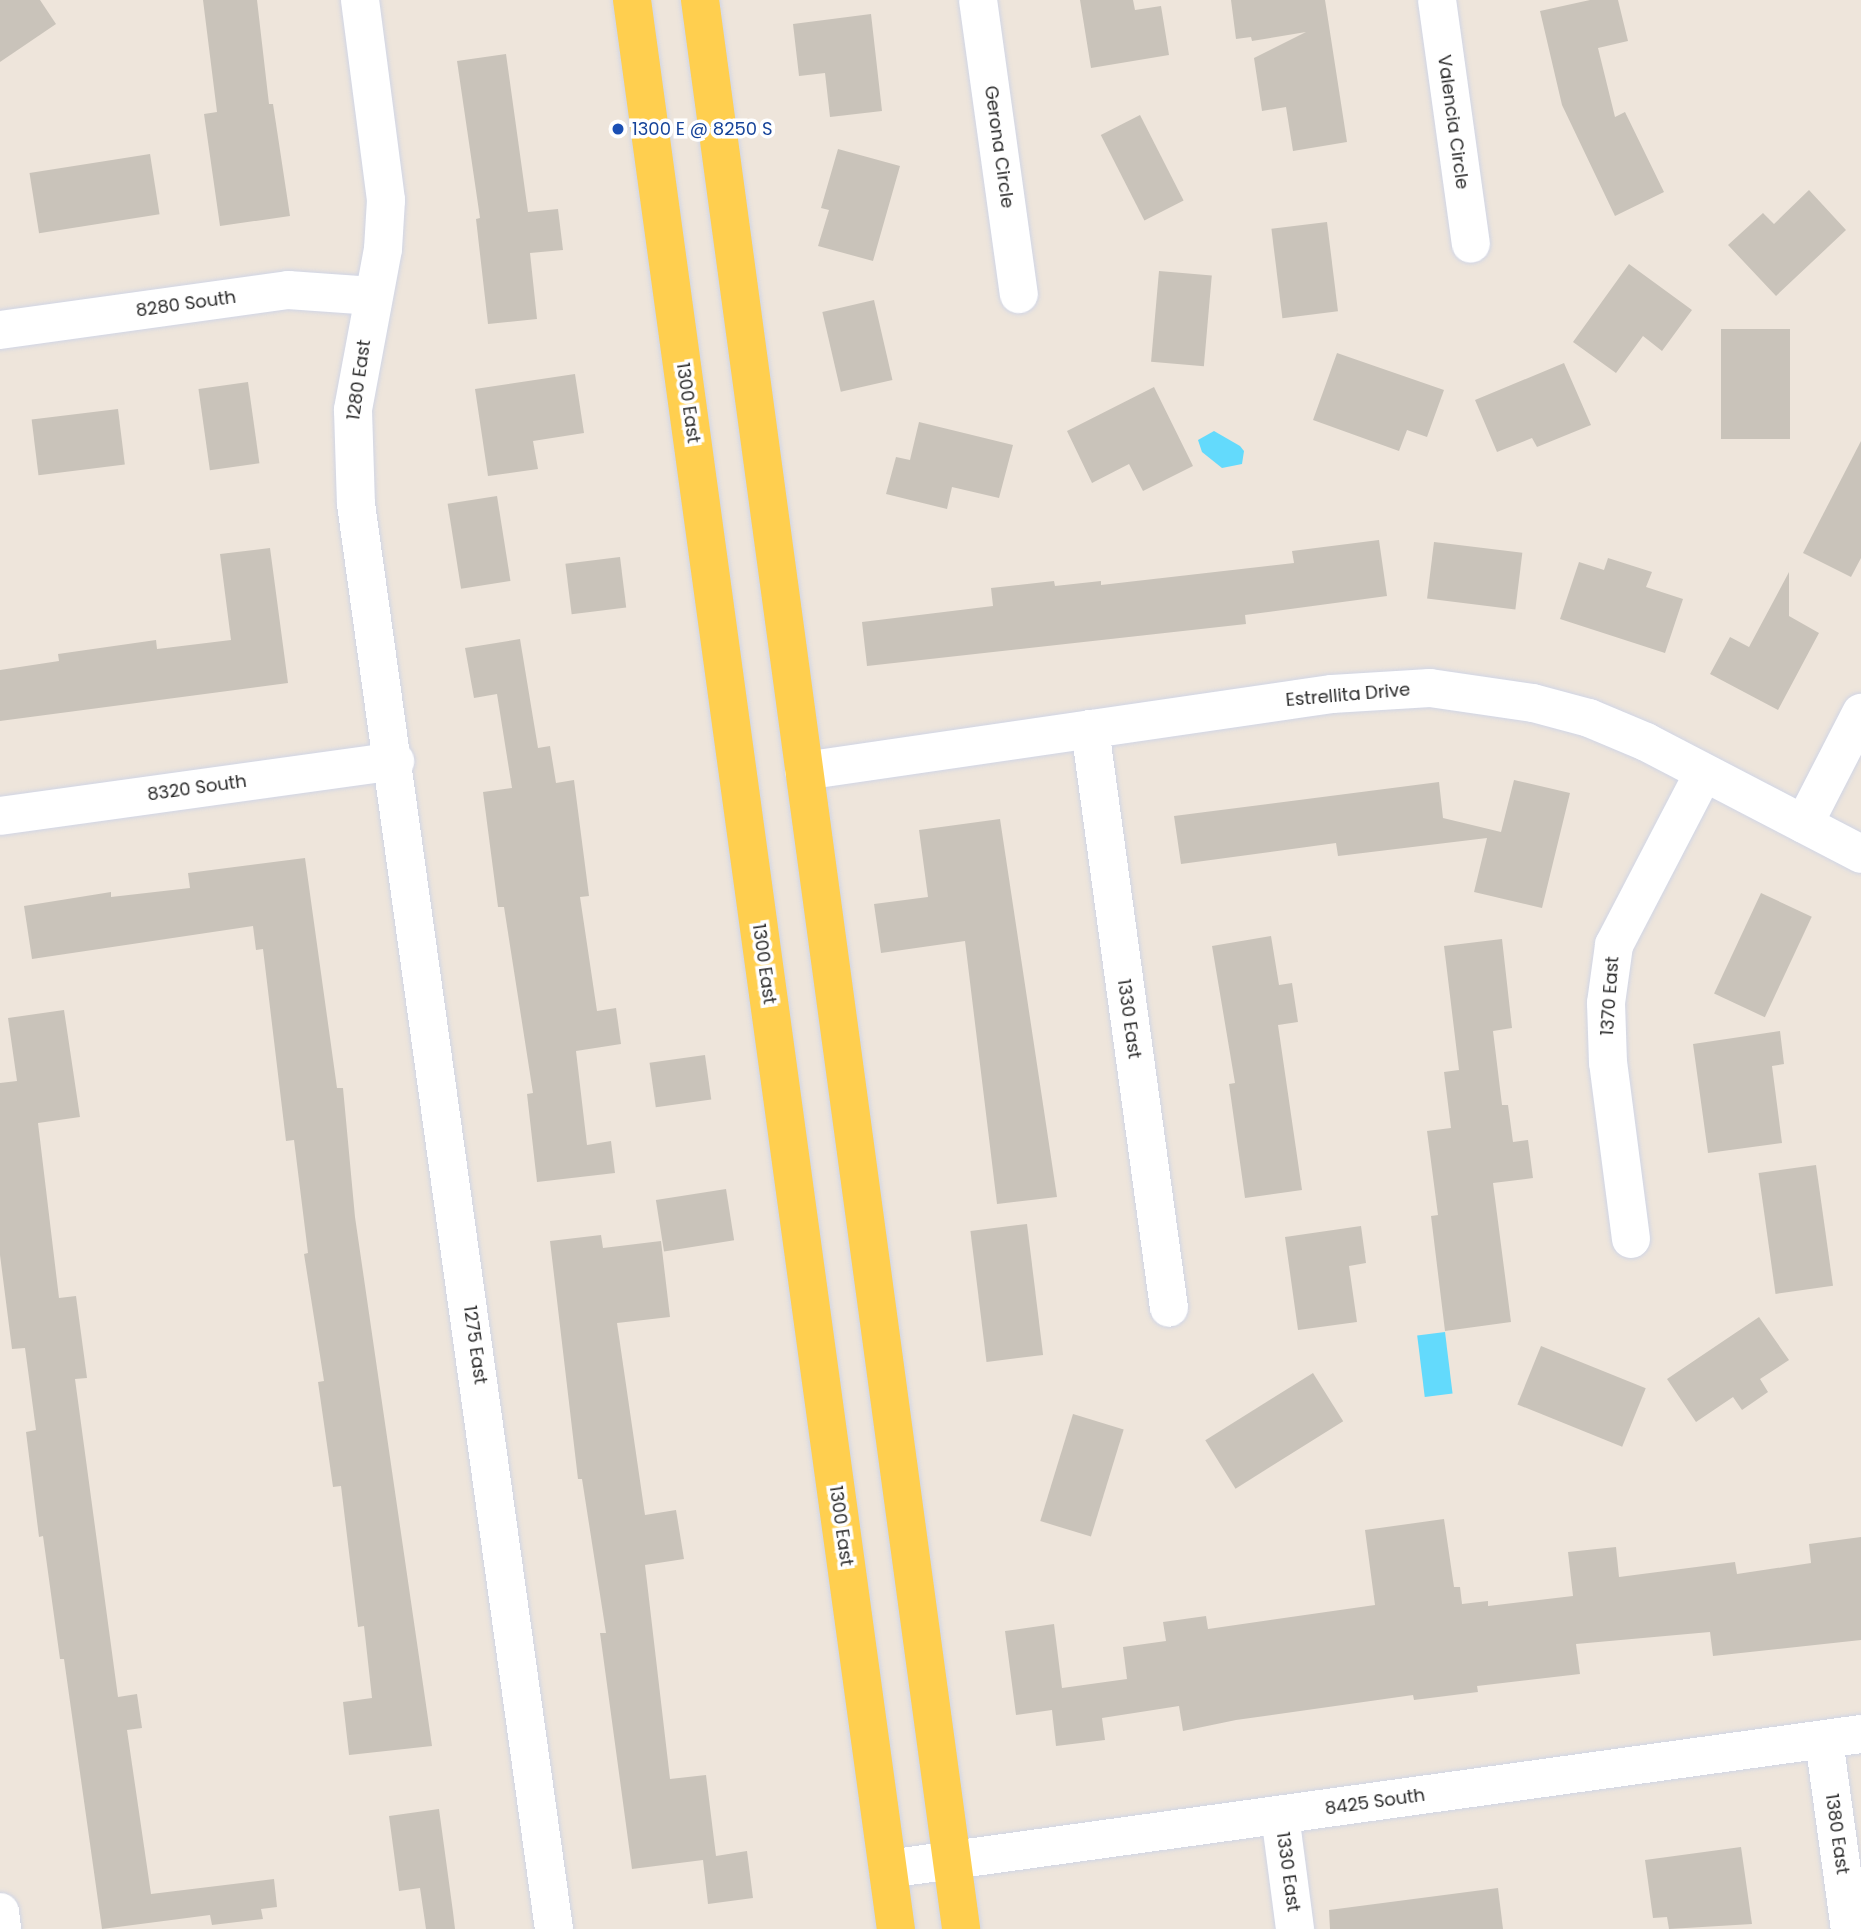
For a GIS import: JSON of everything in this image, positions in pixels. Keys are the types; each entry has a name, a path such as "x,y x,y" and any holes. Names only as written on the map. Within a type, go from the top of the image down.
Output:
{"main road":[{"name":"1300 East","path":"632,0 896,1929"},
{"path":"700,0 961,1929"}],"street":[{"name":"1280 East","path":"360,0 386,200 373,296 360,356 352,457 395,761"},
{"name":"Gerona Circle","path":"978,0 1019,295"},
{"name":"Valencia Circle","path":"1437,0 1471,244"},
{"name":"8280 South","path":"0,330 288,290 373,296"},
{"name":"Estrellita Drive","path":"804,771 1332,694 1430,688 1520,700 1589,718 1646,742 1861,854"},
{"path":"1804,824 1861,713"},
{"name":"1330 East","path":"1090,729 1169,1308"},
{"name":"8320 South","path":"0,816 395,761"},
{"name":"1275 East","path":"395,761 554,1929"},
{"name":"1370 East","path":"1632,1239 1608,1063 1606,1003 1614,945 1703,774"},
{"name":"8425 South","path":"888,1869 1861,1734"},
{"name":"1380 East","path":"1824,1740 1850,1929"},
{"name":"1330 East","path":"1280,1815 1295,1929"},
{"path":"0,1912 2,1929"}],"water":[{"path":"1214,431 1240,446 1244,451 1242,464 1222,468 1202,452 1198,440"},
{"path":"1445,1332 1453,1394 1425,1397 1417,1335"}],"building":[{"path":"0,0 40,0 56,24 0,62"},
{"path":"203,0 257,0 269,104 273,104 290,216 220,226 204,114 217,112"},
{"path":"1080,0 1133,0 1135,10 1161,6 1169,55 1091,68"},
{"path":"1231,0 1325,0 1347,142 1293,151 1286,107 1262,111 1254,58 1306,32 1252,41 1251,37 1236,39"},
{"path":"1590,0 1618,0 1628,41 1598,48 1615,117 1625,112 1664,192 1615,216 1562,105 1540,11"},
{"path":"871,14 882,111 830,117 825,73 799,76 793,24"},
{"path":"506,54 528,212 558,209 563,250 530,253 537,319 488,324 476,219 480,218 457,61"},
{"path":"1140,115 1184,201 1144,221 1101,135"},
{"path":"838,149 900,166 873,261 818,246 829,210 821,208"},
{"path":"150,154 160,214 39,233 30,173"},
{"path":"1809,190 1846,230 1776,296 1728,245 1763,213 1774,224"},
{"path":"1327,222 1338,311 1282,318 1271,229"},
{"path":"1629,264 1692,310 1662,351 1643,336 1616,373 1573,342"},
{"path":"1159,271 1212,276 1204,366 1151,362"},
{"path":"874,300 892,380 841,392 822,312"},
{"path":"1721,329 1790,329 1790,439 1721,439"},
{"path":"1337,353 1444,390 1427,437 1407,430 1399,451 1313,420"},
{"path":"1564,363 1591,425 1537,447 1532,438 1497,452 1475,400"},
{"path":"575,374 584,433 533,441 538,469 488,476 475,389"},
{"path":"248,382 259,463 210,470 198,389"},
{"path":"1154,387 1193,466 1143,491 1129,464 1092,483 1067,431"},
{"path":"118,409 125,465 38,475 32,420"},
{"path":"919,422 1013,445 999,498 952,487 947,509 886,494 896,457 910,460"},
{"path":"1861,441 1861,558 1851,577 1803,553"},
{"path":"497,496 510,581 461,589 448,504"},
{"path":"1379,540 1387,596 1245,615 1246,624 867,666 862,622 993,606 991,588 1054,581 1055,586 1101,581 1101,585 1294,563 1292,551"},
{"path":"1434,542 1522,553 1515,609 1427,599"},
{"path":"270,548 288,683 0,721 0,670 59,661 58,654 156,640 157,649 231,640 220,554"},
{"path":"620,557 626,608 572,614 565,564"},
{"path":"1608,558 1652,572 1646,587 1683,599 1665,653 1560,619 1579,562 1604,570"},
{"path":"1789,572 1789,616 1819,633 1778,710 1710,674 1730,637 1749,647"},
{"path":"520,639 538,748 550,746 556,783 574,780 589,896 580,897 597,1011 616,1008 621,1044 576,1051 587,1145 611,1141 615,1173 537,1182 527,1094 533,1093 504,907 498,907 483,792 512,788 497,694 474,698 465,648"},
{"path":"1514,780 1570,793 1542,908 1474,892 1487,838 1338,856 1336,843 1181,864 1174,816 1439,782 1443,818 1501,832"},
{"path":"1000,819 1057,1197 997,1204 965,941 881,953 874,904 928,897 919,830"},
{"path":"305,858 337,1088 343,1088 355,1217 432,1746 349,1755 343,1702 372,1698 364,1626 358,1627 341,1486 333,1487 318,1382 324,1381 304,1254 308,1253 294,1140 286,1141 263,949 256,950 253,926 32,959 24,906 111,892 111,897 190,888 188,873"},
{"path":"1761,893 1812,917 1765,1017 1714,994"},
{"path":"1271,936 1279,985 1292,983 1298,1022 1278,1025 1302,1190 1245,1198 1229,1084 1235,1083 1212,946"},
{"path":"1502,939 1512,1028 1493,1031 1502,1105 1508,1105 1513,1142 1528,1140 1533,1178 1493,1183 1511,1322 1445,1331 1431,1216 1438,1215 1427,1131 1451,1128 1444,1072 1459,1070 1444,946"},
{"path":"64,1010 80,1117 38,1123 59,1298 76,1296 87,1378 75,1379 118,1697 137,1694 142,1728 127,1730 151,1894 274,1879 277,1907 261,1909 263,1919 212,1925 210,1915 102,1929 64,1659 60,1659 43,1536 39,1537 26,1432 36,1430 25,1348 12,1349 0,1255 0,1083 17,1081 8,1018"},
{"path":"1780,1031 1784,1064 1772,1066 1782,1143 1708,1153 1693,1044"},
{"path":"705,1055 711,1100 656,1107 650,1063"},
{"path":"1816,1165 1833,1286 1776,1294 1759,1173"},
{"path":"726,1189 734,1240 664,1251 656,1200"},
{"path":"1027,1224 1043,1355 987,1362 970,1231"},
{"path":"1361,1226 1366,1263 1349,1266 1357,1322 1298,1330 1285,1237"},
{"path":"601,1235 603,1248 661,1241 670,1317 617,1323 645,1515 676,1510 684,1559 645,1565 670,1779 706,1775 716,1856 747,1851 753,1898 708,1904 703,1860 632,1869 600,1633 606,1633 582,1479 578,1479 550,1241"},
{"path":"1759,1317 1789,1360 1760,1379 1768,1392 1742,1410 1733,1397 1696,1422 1667,1379"},
{"path":"1541,1346 1646,1388 1622,1447 1517,1404"},
{"path":"1313,1373 1343,1421 1236,1489 1205,1440"},
{"path":"1073,1414 1124,1429 1091,1537 1040,1521"},
{"path":"1444,1519 1454,1587 1460,1587 1462,1604 1488,1601 1488,1606 1573,1596 1568,1552 1616,1547 1619,1577 1735,1562 1737,1574 1811,1563 1809,1544 1861,1537 1861,1640 1713,1656 1710,1632 1576,1644 1580,1674 1477,1686 1478,1692 1414,1700 1413,1695 1236,1720 1183,1731 1179,1706 1102,1718 1105,1740 1056,1746 1052,1710 1016,1715 1005,1631 1054,1624 1062,1688 1127,1679 1123,1647 1166,1641 1163,1622 1206,1616 1208,1629 1375,1605 1365,1530"},
{"path":"439,1809 455,1929 426,1929 420,1888 399,1891 389,1816"},
{"path":"1741,1847 1752,1924 1669,1929 1667,1917 1653,1918 1645,1860"},
{"path":"1498,1888 1503,1929 1330,1929 1329,1910"}],"place":[{"name":"1300 E @ 8250 S","path":"618,129"}]}
